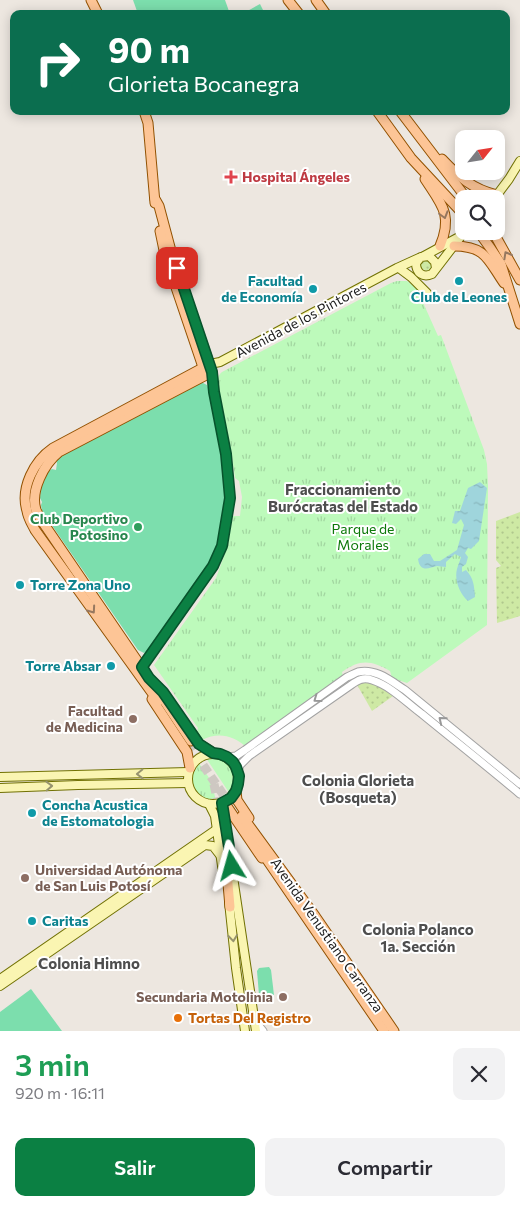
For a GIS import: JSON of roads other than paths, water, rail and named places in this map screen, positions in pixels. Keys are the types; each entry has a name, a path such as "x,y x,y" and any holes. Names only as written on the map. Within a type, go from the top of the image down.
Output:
{"main road":[{"path":"288,0 297,10"},
{"path":"145,115 148,123 155,199 159,206 208,370"},
{"path":"380,115 412,158 446,215 447,225 440,246"},
{"path":"403,115 459,190"},
{"path":"424,143 460,178 480,190"},
{"path":"412,158 455,205"},
{"path":"500,190 520,161"},
{"name":"Avenida de los Pintores","path":"99,428 220,362 422,257 455,238"},
{"path":"436,268 436,262 429,256 422,257 416,263 418,271 422,275 429,275 434,272 458,240"},
{"path":"484,240 501,264 520,324"},
{"path":"498,240 520,280"},
{"path":"454,246 471,247 482,252 509,290"},
{"path":"398,268 418,271"},
{"path":"398,268 412,277 427,293"},
{"path":"99,428 45,454 35,466 27,484 30,497 44,524 142,667 152,699 187,752 188,783 195,797 209,804 223,803 231,798 236,791 238,771 233,762 227,757 220,754 206,754 199,757 189,770"},
{"path":"99,428 52,458 37,488 30,497 26,510 35,530 148,682 189,742"},
{"path":"27,484 32,488 37,488"},
{"path":"148,682 163,692 199,744 213,753"},
{"path":"0,777 189,770"},
{"path":"0,788 188,783"},
{"path":"236,791 238,800 272,852 278,871"},
{"path":"223,803 262,858 278,871"},
{"path":"223,803 256,1031"},
{"path":"209,804 214,816 223,858 245,1031"},
{"name":"Avenida Venustiano Carranza","path":"240,817 394,1031"},
{"path":"230,846 233,828 243,830"},
{"path":"0,986 217,829"},
{"path":"0,979 205,845 213,846 223,858"},
{"name":"Avenida Venustiano Carranza","path":"278,871 384,1031"}],"street":[{"path":"142,667 213,566 222,546 230,498 226,454 208,370"},
{"path":"227,757 236,756 347,678 358,672 372,672 404,690 520,784"},
{"path":"238,771 240,765 249,756 361,679 371,680 384,685 398,695 520,794"},
{"path":"255,1020 263,1031"}],"water":[{"path":"480,482 487,488 479,541 471,549 468,548 465,553 468,557 466,564 462,567 462,572 466,570 471,576 474,586 475,597 468,601 460,591 456,578 461,557 455,554 446,562 446,567 428,568 423,568 418,559 424,554 430,554 434,561 440,561 457,550 464,525 461,519 456,524 452,523 455,511 460,511 468,488"}],"tunnel":[{"path":"188,743 233,809"},
{"path":"214,784 220,813"},
{"path":"223,831 226,861"}],"place":[{"name":"Hospital Ángeles","path":"231,177"},
{"name":"Club de Leones","path":"459,281"},
{"name":"Facultad de Economía","path":"313,289"},
{"name":"Club Deportivo Potosino","path":"138,527"},
{"name":"Torre Zona Uno","path":"20,585"},
{"name":"Torre Absar","path":"111,666"},
{"name":"Facultad de Medicina","path":"133,719"},
{"name":"Concha Acustica de Estomatologia","path":"32,813"},
{"name":"Universidad Autónoma de San Luis Potosí","path":"25,878"},
{"name":"Caritas","path":"32,921"},
{"name":"Secundaria Motolinia","path":"283,997"},
{"name":"Tortas Del Registro","path":"178,1018"}],"district":[{"name":"Fraccionamiento Burócratas del Estado","path":"343,498"},
{"name":"Colonia Glorieta (Bosqueta)","path":"358,790"},
{"name":"Colonia Polanco 1a. Sección","path":"418,938"},
{"name":"Colonia Himno","path":"89,964"}],"park label":[{"name":"Parque de Morales","path":"363,538"}]}
